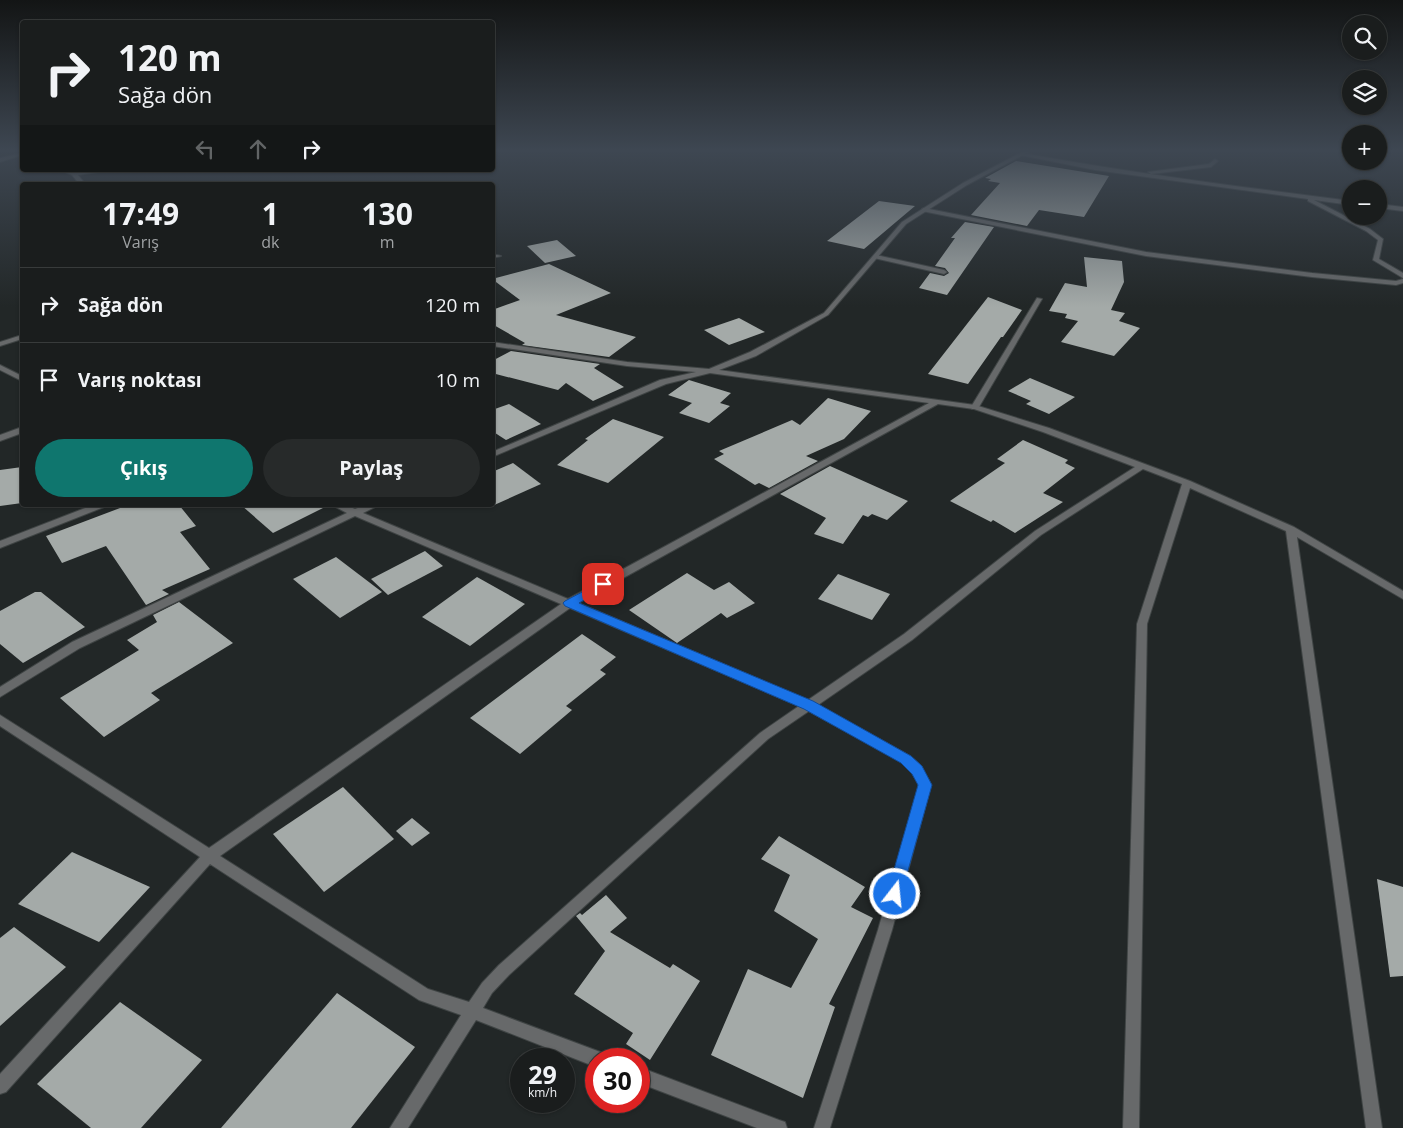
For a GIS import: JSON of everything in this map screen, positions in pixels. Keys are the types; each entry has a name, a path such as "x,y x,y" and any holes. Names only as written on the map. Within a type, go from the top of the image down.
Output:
{"street":[{"path":"495,454 663,382 710,371 753,354 826,314 904,223 937,202"},
{"path":"1313,202 1368,230 1381,240 1376,260 1403,276"},
{"path":"1387,207 1403,210"},
{"path":"924,210 1146,254 1312,276 1396,283 1403,281"},
{"path":"876,257 944,272"},
{"path":"975,408 1039,298"},
{"path":"0,344 20,339"},
{"path":"495,345 627,364 710,371 975,408 1046,430 1187,483 1291,529 1403,596"},
{"path":"495,348 502,346"},
{"path":"0,367 20,378"},
{"path":"0,1086 208,856 569,603 937,402"},
{"path":"0,438 20,431"},
{"path":"398,1128 487,988 512,963 764,736 908,637 1038,533 1142,466"},
{"path":"1132,1128 1142,624 1187,483"},
{"path":"0,545 96,507"},
{"path":"342,507 809,705 906,760 917,770 925,785 884,930 822,1128"},
{"path":"0,693 76,645 370,507"},
{"path":"1291,529 1374,1128"},
{"path":"0,720 424,995 472,1011 585,1054"},
{"path":"650,1079 779,1128"}],"building":[{"path":"878,202 915,206 864,249 827,241"},
{"path":"983,202 1093,202 1084,217 1039,210 1027,226 971,215"},
{"path":"965,222 994,227 947,295 919,288 930,273 944,276 949,273 945,268 935,266 955,238 951,238"},
{"path":"557,240 576,256 545,263 527,246"},
{"path":"1084,257 1122,261 1124,282 1111,310 1125,313 1119,321 1140,328 1114,356 1061,342 1078,321 1065,318 1067,314 1049,311 1065,283 1087,287"},
{"path":"549,264 611,293 556,315 636,337 609,357 522,345 525,343 495,326 495,309 520,300 495,281 495,278"},
{"path":"988,297 1022,310 968,384 928,374"},
{"path":"739,318 765,332 729,345 704,330"},
{"path":"511,351 600,364 594,368 624,387 593,401 566,383 558,390 495,374 495,359"},
{"path":"1030,378 1075,397 1049,414 1026,404 1031,401 1008,391"},
{"path":"689,380 731,393 720,403 730,406 709,423 679,413 692,403 668,395"},
{"path":"828,398 871,411 844,439 806,456 818,461 769,488 759,483 755,485 714,459 724,454 719,451 792,420 800,425"},
{"path":"509,404 541,424 506,440 495,433 495,409"},
{"path":"613,419 664,437 608,483 557,465 588,440 585,439"},
{"path":"1023,440 1068,460 1065,463 1075,468 1043,493 1063,502 1015,533 993,520 991,522 950,501 1005,463 997,459"},
{"path":"513,463 541,484 495,505 495,471"},
{"path":"830,466 908,501 887,520 872,514 868,517 863,515 843,544 814,534 826,518 780,494"},
{"path":"20,467 20,503 0,506 0,470"},
{"path":"123,507 181,507 196,526 180,532 210,569 162,590 169,594 146,605 106,546 62,563 46,536"},
{"path":"243,507 325,507 273,533"},
{"path":"425,551 443,566 388,595 371,579"},
{"path":"336,557 382,592 340,618 293,579"},
{"path":"687,573 714,590 729,582 755,603 727,618 721,613 677,643 629,610"},
{"path":"838,574 890,594 872,620 818,599"},
{"path":"477,577 525,604 470,646 422,617"},
{"path":"35,592 41,592 85,627 23,663 0,644 0,611"},
{"path":"179,602 233,643 151,693 160,700 104,737 60,698 139,650 127,640 157,622 153,615"},
{"path":"582,634 616,657 600,670 606,674 566,706 572,710 520,754 470,718"},
{"path":"343,787 394,839 324,892 273,834"},
{"path":"412,818 430,833 412,846 396,831"},
{"path":"779,836 865,887 851,907 873,918 829,1004 835,1007 803,1098 711,1055 748,969 791,988 818,939 774,911 790,875 761,859"},
{"path":"72,852 150,887 99,942 18,904"},
{"path":"1377,879 1403,887 1403,976 1390,977"},
{"path":"606,895 627,918 610,932 670,968 673,964 700,981 650,1060 650,1048 632,1048 626,1044 633,1033 574,994 605,951 576,916 580,913 582,915"},
{"path":"14,927 66,967 0,1026 0,938"},
{"path":"337,993 415,1047 351,1128 221,1128"},
{"path":"120,1002 202,1060 141,1128 91,1128 37,1084"}],"route":[{"path":"603,584 569,603 809,705 906,760 917,770 925,785 895,894"}]}
